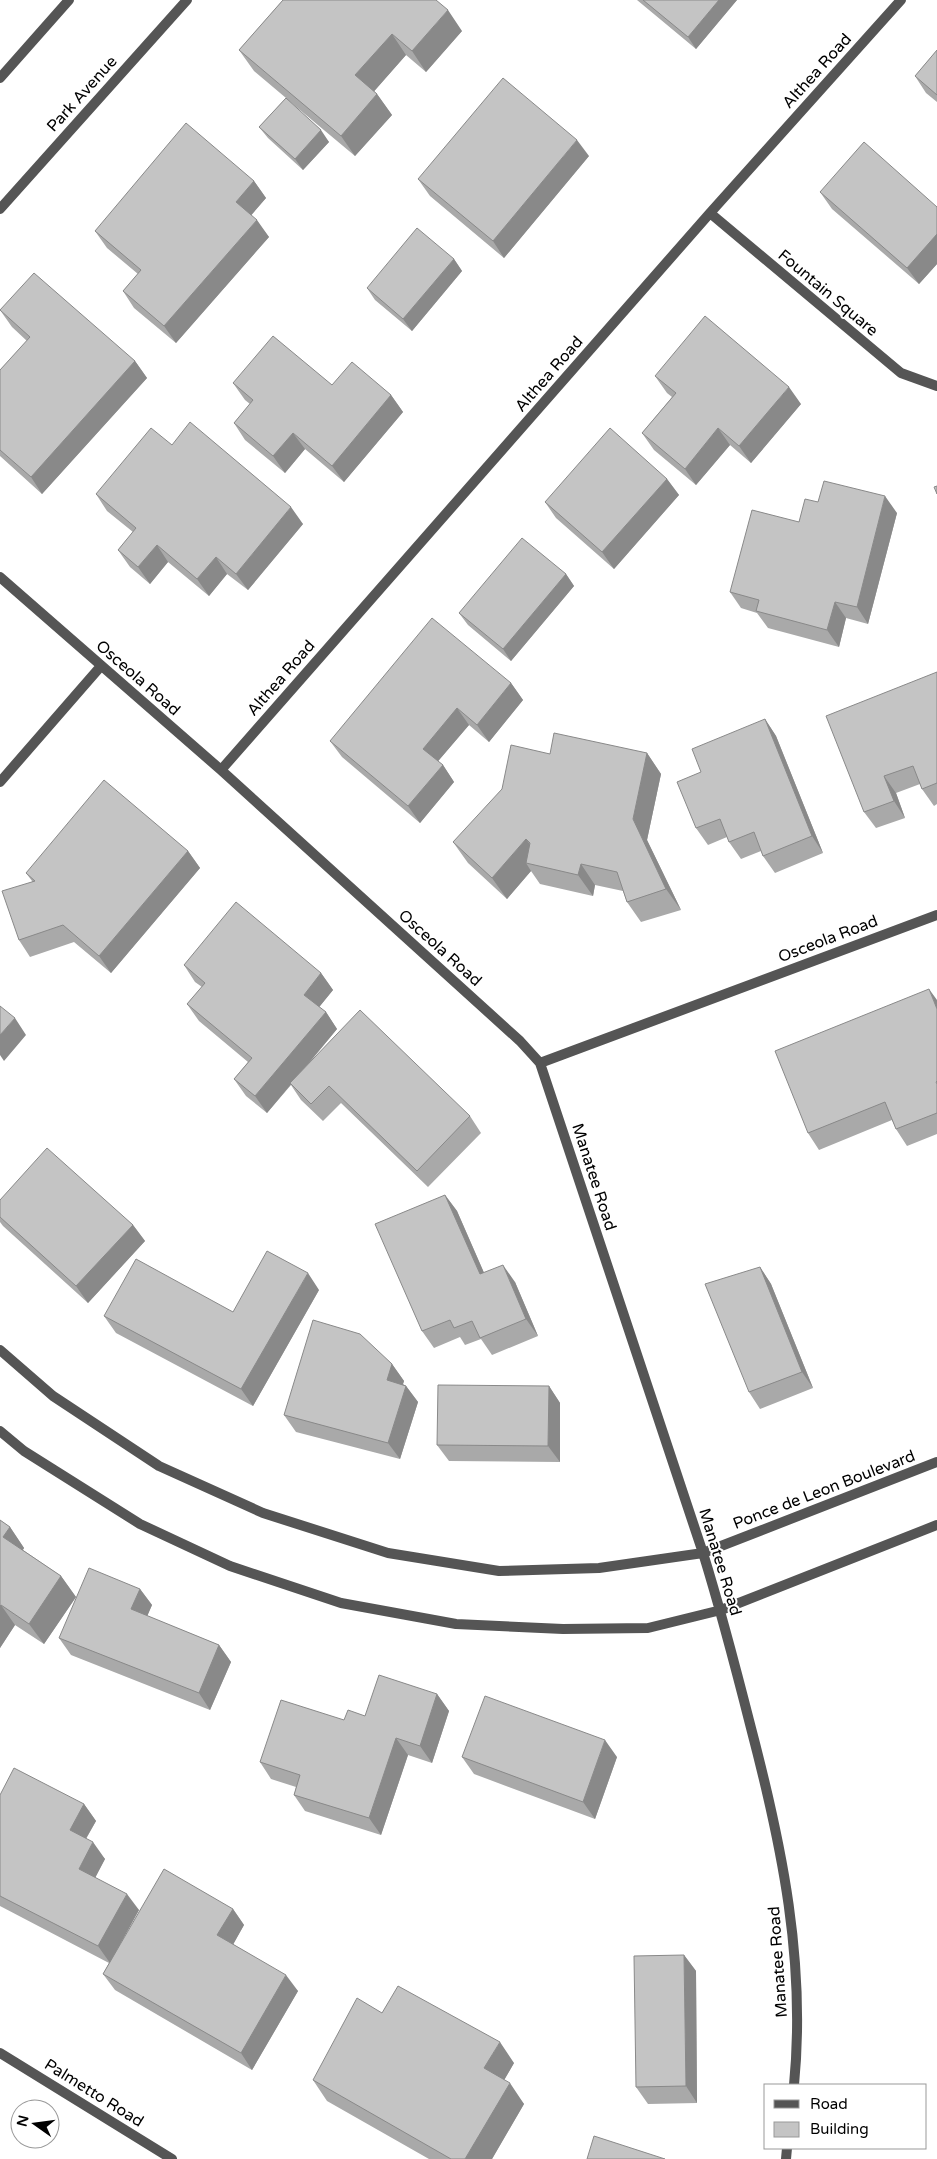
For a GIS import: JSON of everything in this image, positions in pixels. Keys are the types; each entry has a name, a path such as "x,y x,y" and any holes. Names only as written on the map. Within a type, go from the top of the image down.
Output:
{"street":[{"path":"0,78 69,0"},
{"name":"Park Avenue","path":"0,209 187,0"},
{"name":"Althea Road","path":"221,770 710,213 901,0"},
{"name":"Fountain Square","path":"710,213 901,373 936,384"},
{"name":"Osceola Road","path":"0,577 221,770 520,1041 540,1063 937,915"},
{"path":"0,782 101,666"},
{"name":"Manatee Road","path":"540,1063 703,1553 720,1610 776,1823 792,1921 798,2044 794,2084"},
{"name":"Ponce de Leon Boulevard","path":"0,1350 53,1396 159,1466 263,1513 388,1554 499,1571 599,1568 703,1553 937,1462"},
{"path":"0,1431 24,1451 140,1524 230,1566 341,1603 456,1624 563,1629 648,1628 720,1610 937,1525"},
{"name":"Palmetto Road","path":"0,2053 172,2159"}],"building":[{"path":"283,0 436,0 448,10 412,51 392,34 355,75 377,94 341,136 239,50"},
{"path":"643,0 719,0 688,37"},
{"path":"937,50 937,95 915,76"},
{"path":"503,78 577,140 493,241 418,179"},
{"path":"286,98 321,130 295,159 259,127"},
{"path":"186,123 254,181 236,202 257,220 164,326 123,291 141,270 95,231"},
{"path":"864,142 937,207 937,234 907,268 820,192"},
{"path":"417,228 454,259 403,319 367,288"},
{"path":"34,273 135,361 31,477 0,450 0,370 30,337 0,310"},
{"path":"705,316 789,387 739,446 718,428 685,469 642,433 676,393 655,376"},
{"path":"273,336 332,385 352,362 391,395 332,466 293,433 273,456 234,423 253,400 233,383"},
{"path":"190,422 291,507 236,574 216,557 197,579 157,545 138,567 118,550 136,528 96,494 151,428 172,445"},
{"path":"610,428 667,479 602,552 545,502"},
{"path":"824,481 885,496 857,607 835,602 827,630 756,611 759,600 730,592 752,510 799,522 805,499 818,502"},
{"path":"522,538 566,574 503,649 459,613"},
{"path":"432,618 511,683 477,725 457,708 423,749 443,765 408,806 330,741"},
{"path":"937,672 937,783 922,789 913,766 884,776 894,801 864,812 826,716"},
{"path":"765,719 812,836 763,856 754,832 729,842 720,819 696,828 677,782 701,772 692,749"},
{"path":"554,733 647,753 633,819 666,889 627,902 617,872 581,864 578,875 526,863 530,843 526,839 492,878 453,842 502,789 511,745 550,754"},
{"path":"104,780 188,851 99,956 63,925 19,940 2,891 35,881 26,873"},
{"path":"236,902 321,973 304,995 326,1012 255,1096 234,1079 252,1058 187,1004 205,983 184,965"},
{"path":"929,989 937,1009 937,1113 896,1129 885,1102 808,1133 775,1051"},
{"path":"0,1006 15,1018 0,1035"},
{"path":"360,1010 470,1116 417,1171 329,1086 311,1104 290,1083"},
{"path":"47,1148 133,1225 76,1286 0,1217 0,1200"},
{"path":"445,1195 480,1274 503,1265 526,1319 480,1338 472,1321 454,1328 450,1320 422,1331 375,1224"},
{"path":"267,1251 308,1273 241,1389 104,1316 136,1259 233,1312"},
{"path":"760,1267 802,1372 749,1392 705,1284"},
{"path":"313,1320 360,1334 392,1364 387,1380 406,1386 388,1443 284,1415"},
{"path":"438,1385 549,1386 548,1446 437,1445"},
{"path":"0,1520 10,1527 3,1537 61,1576 29,1624 0,1606"},
{"path":"89,1568 140,1589 131,1609 219,1645 199,1693 59,1638"},
{"path":"379,1675 437,1694 420,1746 396,1738 369,1818 294,1795 300,1775 260,1762 281,1700 344,1720 348,1710 365,1716"},
{"path":"485,1696 605,1740 583,1802 462,1757"},
{"path":"14,1768 84,1804 70,1830 93,1842 79,1869 127,1894 98,1946 0,1896 0,1795"},
{"path":"164,1869 233,1909 217,1935 286,1975 241,2053 103,1974"},
{"path":"684,1955 686,2086 636,2087 634,1956"},
{"path":"398,1986 500,2042 484,2068 510,2083 465,2159 451,2159 313,2080 357,1998 382,2013"},
{"path":"594,2136 665,2159 587,2159"}]}
